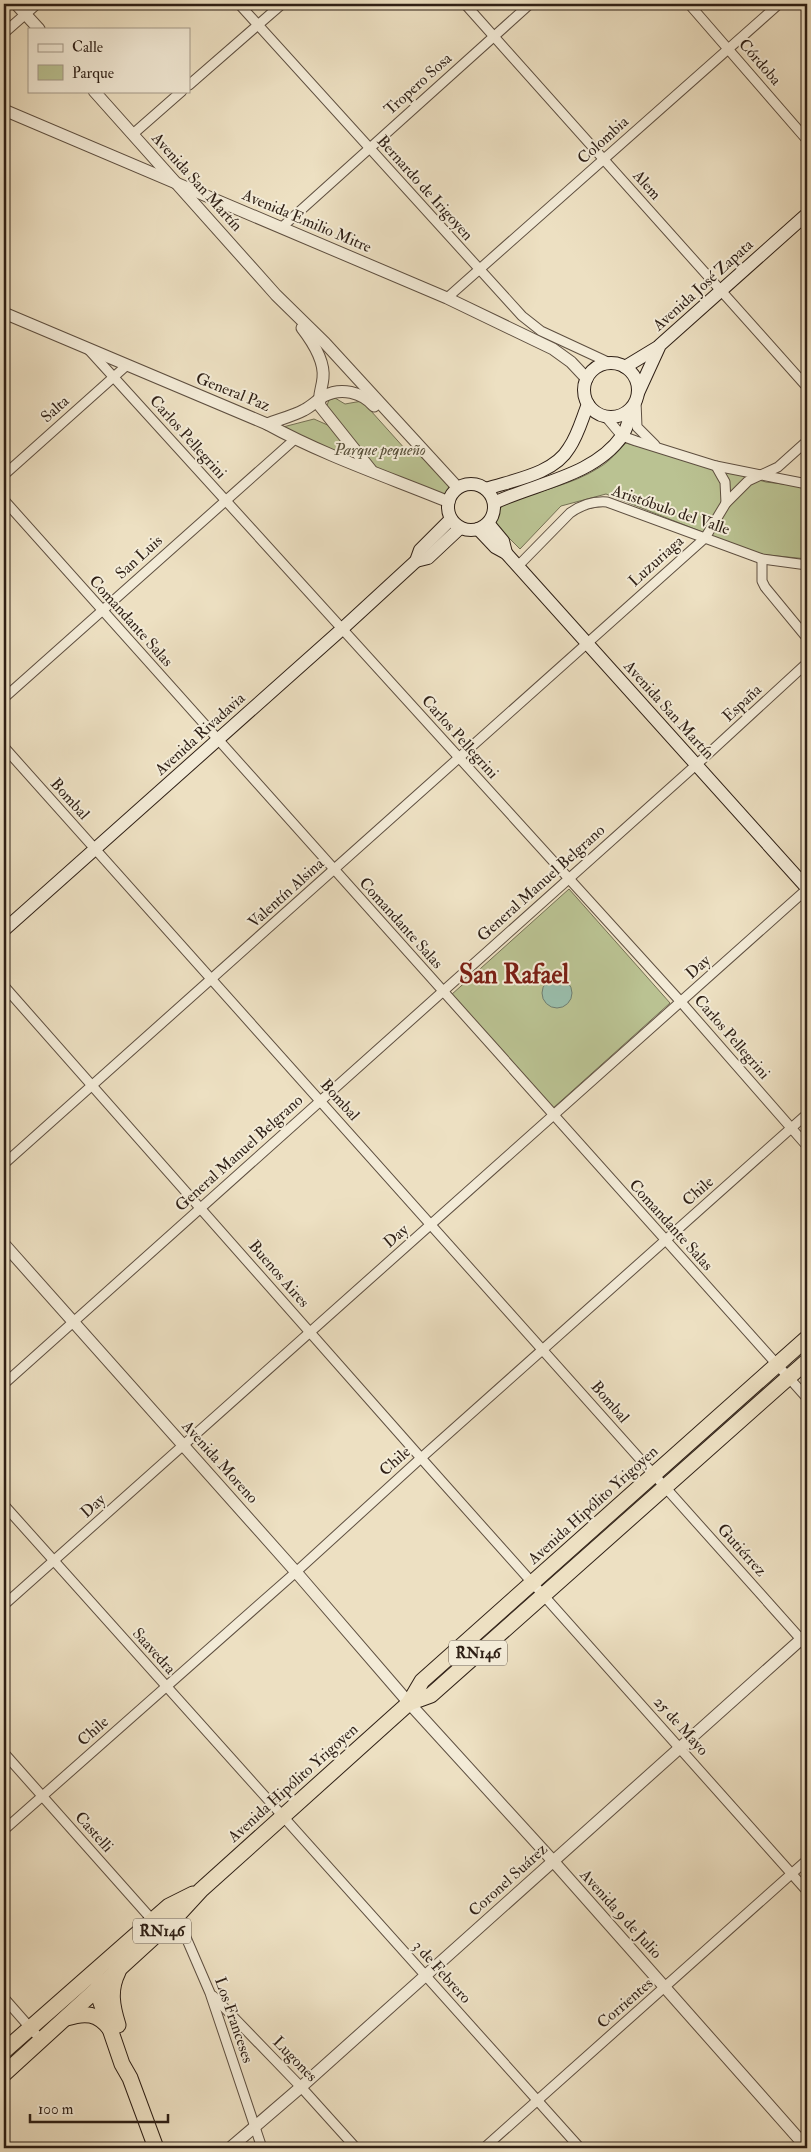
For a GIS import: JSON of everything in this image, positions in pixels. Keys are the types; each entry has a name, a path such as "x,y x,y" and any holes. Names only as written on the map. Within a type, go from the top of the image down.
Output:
{"highway":[{"name":"Avenida Hipólito Yrigoyen","path":"4,2051 30,2028 96,1991 157,1925 201,1890 409,1703 422,1681 807,1338"},
{"name":"Avenida Hipólito Yrigoyen","path":"409,1703 431,1695 807,1361"},
{"name":"Avenida Hipólito Yrigoyen","path":"4,2074 41,2040 59,2013 133,1937 157,1925"},
{"name":"Avenida Hipólito Yrigoyen","path":"96,1991 104,1969 133,1937"},
{"path":"113,2024 111,1997 114,1979 119,1968"},
{"path":"96,1991 106,1999 113,2024 128,2059 130,2078 156,2148"},
{"path":"59,2013 89,2014 113,2024"}],"main road":[{"name":"Avenida José Zapata","path":"494,503 518,492 564,477 581,469 610,449 622,436 660,345 807,214"},
{"path":"624,367 660,345"},
{"path":"610,363 624,367 635,378 635,401 620,416 606,417 598,414 588,404 585,396 587,379 596,368 610,363"},
{"path":"486,489 494,503 492,517 483,526 466,530 456,523 449,502 458,488 472,484 486,489 532,474 560,458 569,448 588,404"},
{"name":"Avenida Rivadavia","path":"4,930 342,629 416,560 428,558 456,523"},
{"name":"Avenida San Martín","path":"483,526 495,547 506,553 518,566 807,889"}],"street":[{"path":"16,4 37,28"},
{"path":"4,33 37,4"},
{"name":"Bernardo de Irigoyen","path":"239,4 479,271 531,324 610,363"},
{"path":"190,85 282,4"},
{"name":"Alem","path":"465,4 807,387"},
{"name":"Tropero Sosa","path":"281,228 530,4"},
{"name":"Córdoba","path":"689,4 807,140"},
{"name":"Colombia","path":"447,298 779,4"},
{"name":"Avenida San Martín","path":"95,92 276,294 325,343 458,488"},
{"path":"133,134 181,92"},
{"name":"Avenida Emilio Mitre","path":"4,110 447,298 553,349 571,362 587,379"},
{"name":"Avenida San Martín","path":"276,294 308,336 322,365 323,376 319,399"},
{"name":"General Paz","path":"4,313 267,424 294,439 449,502"},
{"name":"Carlos Pellegrini","path":"89,350 681,1002 807,1146"},
{"name":"Salta","path":"4,475 126,366"},
{"path":"267,424 305,410 319,399 334,393 359,394 367,398 404,440 419,446"},
{"path":"319,399 324,412 371,471"},
{"path":"635,401 637,427 640,433 659,448"},
{"path":"606,417 622,436 716,466 807,484"},
{"name":"San Luis","path":"4,698 294,439"},
{"name":"Luzuriaga","path":"587,644 704,538 714,525 726,503 748,481 778,467 807,440"},
{"path":"716,466 725,482 726,503"},
{"name":"Comandante Salas","path":"4,500 807,1398"},
{"name":"Aristóbulo del Valle","path":"518,566 570,513 578,507 596,501 607,502 762,559 807,565"},
{"path":"762,559 762,581 765,587 807,638"},
{"name":"Valentín Alsina","path":"4,1164 91,1084 587,644"},
{"name":"España","path":"696,765 807,664"},
{"name":"Bombal","path":"4,747 654,1474"},
{"name":"General Manuel Belgrano","path":"4,1384 696,765"},
{"name":"Day","path":"4,1606 807,889"},
{"name":"Buenos Aires","path":"4,986 532,1583"},
{"name":"Chile","path":"4,1830 296,1572 807,1114"},
{"name":"Avenida Moreno","path":"4,1244 184,1445 409,1703"},
{"name":"Gutiérrez","path":"654,1474 805,1640"},
{"name":"Saavedra","path":"4,1506 282,1816"},
{"name":"25 de Mayo","path":"532,1583 807,1891"},
{"name":"Coronel Suárez","path":"230,2148 301,2087 680,1747 805,1640"},
{"name":"Avenida 9 de Julio","path":"409,1703 553,1861 807,2148"},
{"name":"Castelli","path":"4,1753 157,1925"},
{"name":"3 de Febrero","path":"282,1816 580,2148"},
{"name":"Corrientes","path":"484,2148 666,1988 807,1860"},
{"name":"Los Franceses","path":"174,1911 210,1993 262,2148"},
{"name":"Lugones","path":"210,1993 301,2087 356,2148"},
{"path":"4,1998 41,2040"}],"green space":[{"name":"Parque pequeño","path":"335,398 345,404 362,401 406,450 417,453 453,487 446,497 370,470 326,408 329,400"},
{"name":"Parque pequeño","path":"314,419 332,427 352,459 285,431 283,427"},
{"path":"626,443 766,482 807,487 807,559 758,554 606,494 561,506 520,549 493,522 503,504 578,479 607,462"},
{"path":"569,889 670,1003 552,1109 451,995"}],"shaded area":[{"path":"557,978 563,979 571,987 571,999 563,1007 557,1008 551,1007 543,999 542,993 543,987 551,979"}],"district":[{"name":"San Rafael","path":"514,975"}]}
